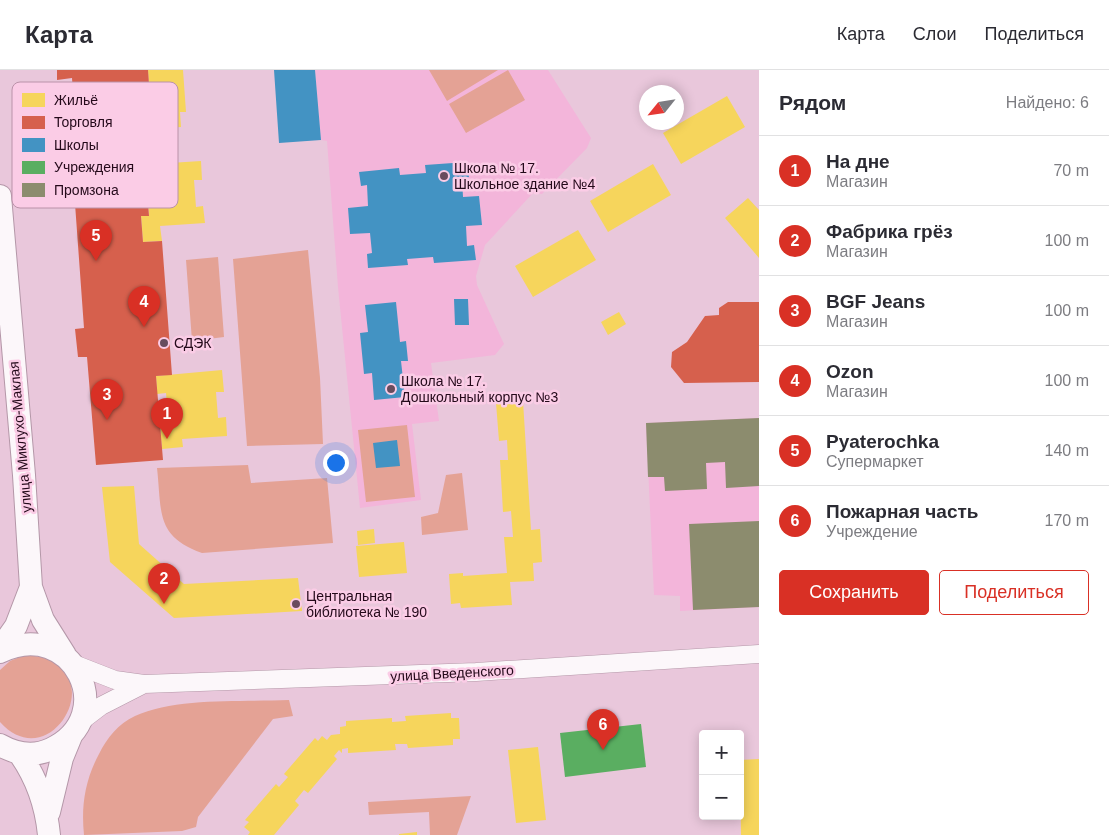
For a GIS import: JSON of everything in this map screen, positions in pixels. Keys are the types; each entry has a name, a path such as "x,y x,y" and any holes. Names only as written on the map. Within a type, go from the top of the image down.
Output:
{"main road":[{"name":"улица Миклухо-Маклая","path":"0,196 24,475 31,587 43,620 81,677 85,692 85,707 76,729"},
{"name":"улица Миклухо-Маклая","path":"0,651 16,626 31,587"},
{"path":"0,651 14,645 32,643 49,646 69,660"},
{"path":"10,749 33,754 47,751 76,729"},
{"path":"48,828 55,782 76,729"},
{"path":"10,749 32,772 41,791 48,828"}],"street":[{"name":"улица Введенского","path":"69,660 115,680 144,684 476,672 759,654"},
{"name":"улица Введенского","path":"76,729 101,706 144,684"}],"shaded area":[{"name":"Школа № 17. Школьное здание №4","path":"315,70 548,70 591,138 587,148 542,194 533,193 485,245 476,276 477,285 504,344 495,355 431,363 439,421 412,424 421,500 360,508 338,287 327,141 321,140"},
{"path":"429,70 498,70 447,101"},
{"path":"508,70 525,100 466,133 449,104"},
{"path":"308,250 320,378 323,444 247,446 233,259"},
{"path":"218,257 224,337 192,341 186,260"},
{"path":"759,418 759,607 680,611 680,596 654,595 646,423"},
{"path":"407,425 415,497 366,502 358,430"},
{"path":"248,465 251,483 327,478 333,543 202,553 176,539 168,530 161,510 157,468"},
{"path":"462,473 468,530 422,535 421,517 438,513 446,475"},
{"path":"25,655 53,662 68,676 72,694 67,712 56,728 39,737 20,736 0,722 0,670 10,661"},
{"path":"289,700 293,716 273,719 198,817 196,827 182,831 84,835 84,803 90,774 109,737 129,719 152,710 190,703"},
{"path":"471,796 457,835 430,835 429,812 369,815 368,802"}],"building: Жильё":[{"path":"148,70 183,70 186,112 180,112 181,127 178,127 178,82 149,82"},
{"path":"727,96 745,127 681,164 663,133 668,130 684,130 684,121"},
{"path":"201,161 202,180 194,180 196,207 203,206 205,223 160,226 162,241 143,242 141,216 149,216 148,208 178,208 178,162"},
{"path":"653,164 671,195 608,232 590,201"},
{"path":"748,198 759,210 759,258 725,218"},
{"path":"578,230 596,260 533,297 515,266"},
{"path":"619,312 626,324 608,335 601,322"},
{"path":"222,370 224,392 216,392 218,418 226,417 227,436 182,439 183,447 162,449 160,426 169,425 166,393 157,394 156,376"},
{"path":"523,401 531,530 540,529 542,562 533,563 534,581 510,582 512,605 461,608 460,603 451,604 449,574 463,573 463,576 507,573 504,537 513,537 511,511 503,512 500,460 508,460 507,440 499,441 496,403"},
{"path":"134,486 139,544 184,584 298,578 302,611 174,618 110,562 102,487"},
{"path":"374,529 375,543 358,545 357,531"},
{"path":"404,542 407,573 359,577 356,546"},
{"path":"451,713 451,718 459,718 460,739 453,739 453,745 408,748 407,744 395,744 396,750 348,753 348,748 342,749 342,753 339,750 334,756 337,759 308,793 304,790 295,801 299,805 274,835 248,835 250,832 244,827 249,822 245,820 276,784 279,787 288,777 284,774 315,738 318,741 322,736 327,740 331,735 340,734 340,727 346,726 346,721 392,718 392,722 406,721 405,716"},
{"path":"538,747 546,820 516,823 508,750"},
{"path":"759,759 759,835 741,835 741,820 744,820 744,760"},
{"path":"417,832 417,835 399,835 399,834"}],"building: Торговля":[{"path":"57,70 148,70 149,82 72,82 72,78 57,80"},
{"path":"75,208 148,208 149,216 141,216 143,242 162,241 172,375 156,376 163,460 96,465 87,357 78,357 75,329 84,328"},
{"path":"728,302 759,302 759,382 684,383 671,367 672,352 687,342 705,316 719,315 719,308"}],"building: Школы":[{"path":"274,70 315,70 321,140 279,143"},
{"path":"467,162 469,177 462,178 463,197 479,196 482,225 466,226 467,246 474,245 476,260 434,263 433,257 407,259 408,265 368,268 367,254 372,253 370,233 350,234 348,208 368,206 367,185 361,186 359,172 399,168 400,175 426,173 425,165"},
{"path":"454,299 468,299 469,325 455,325"},
{"path":"396,302 400,342 406,341 408,361 401,361 405,397 374,400 372,373 364,374 360,333 368,332 365,305"},
{"path":"397,440 400,466 376,468 373,443"}],"building: Учреждения":[{"path":"641,724 646,767 565,777 560,733"}],"building: Промзона":[{"path":"759,418 759,486 726,488 725,462 706,463 707,489 665,491 664,477 648,477 646,423"},
{"path":"759,521 759,607 693,610 689,524"}],"place":[{"name":"Школа № 17. Школьное здание №4","path":"444,176"},
{"name":"Pyaterochka","path":"96,261"},
{"name":"Ozon","path":"144,327"},
{"name":"СДЭК","path":"164,343"},
{"name":"Школа № 17. Дошкольный корпус №3","path":"391,389"},
{"name":"BGF Jeans","path":"107,420"},
{"name":"На дне","path":"167,439"},
{"name":"Фабрика грёз","path":"164,604"},
{"name":"Центральная библиотека № 190","path":"296,604"},
{"name":"Пожарная часть","path":"603,750"}]}
